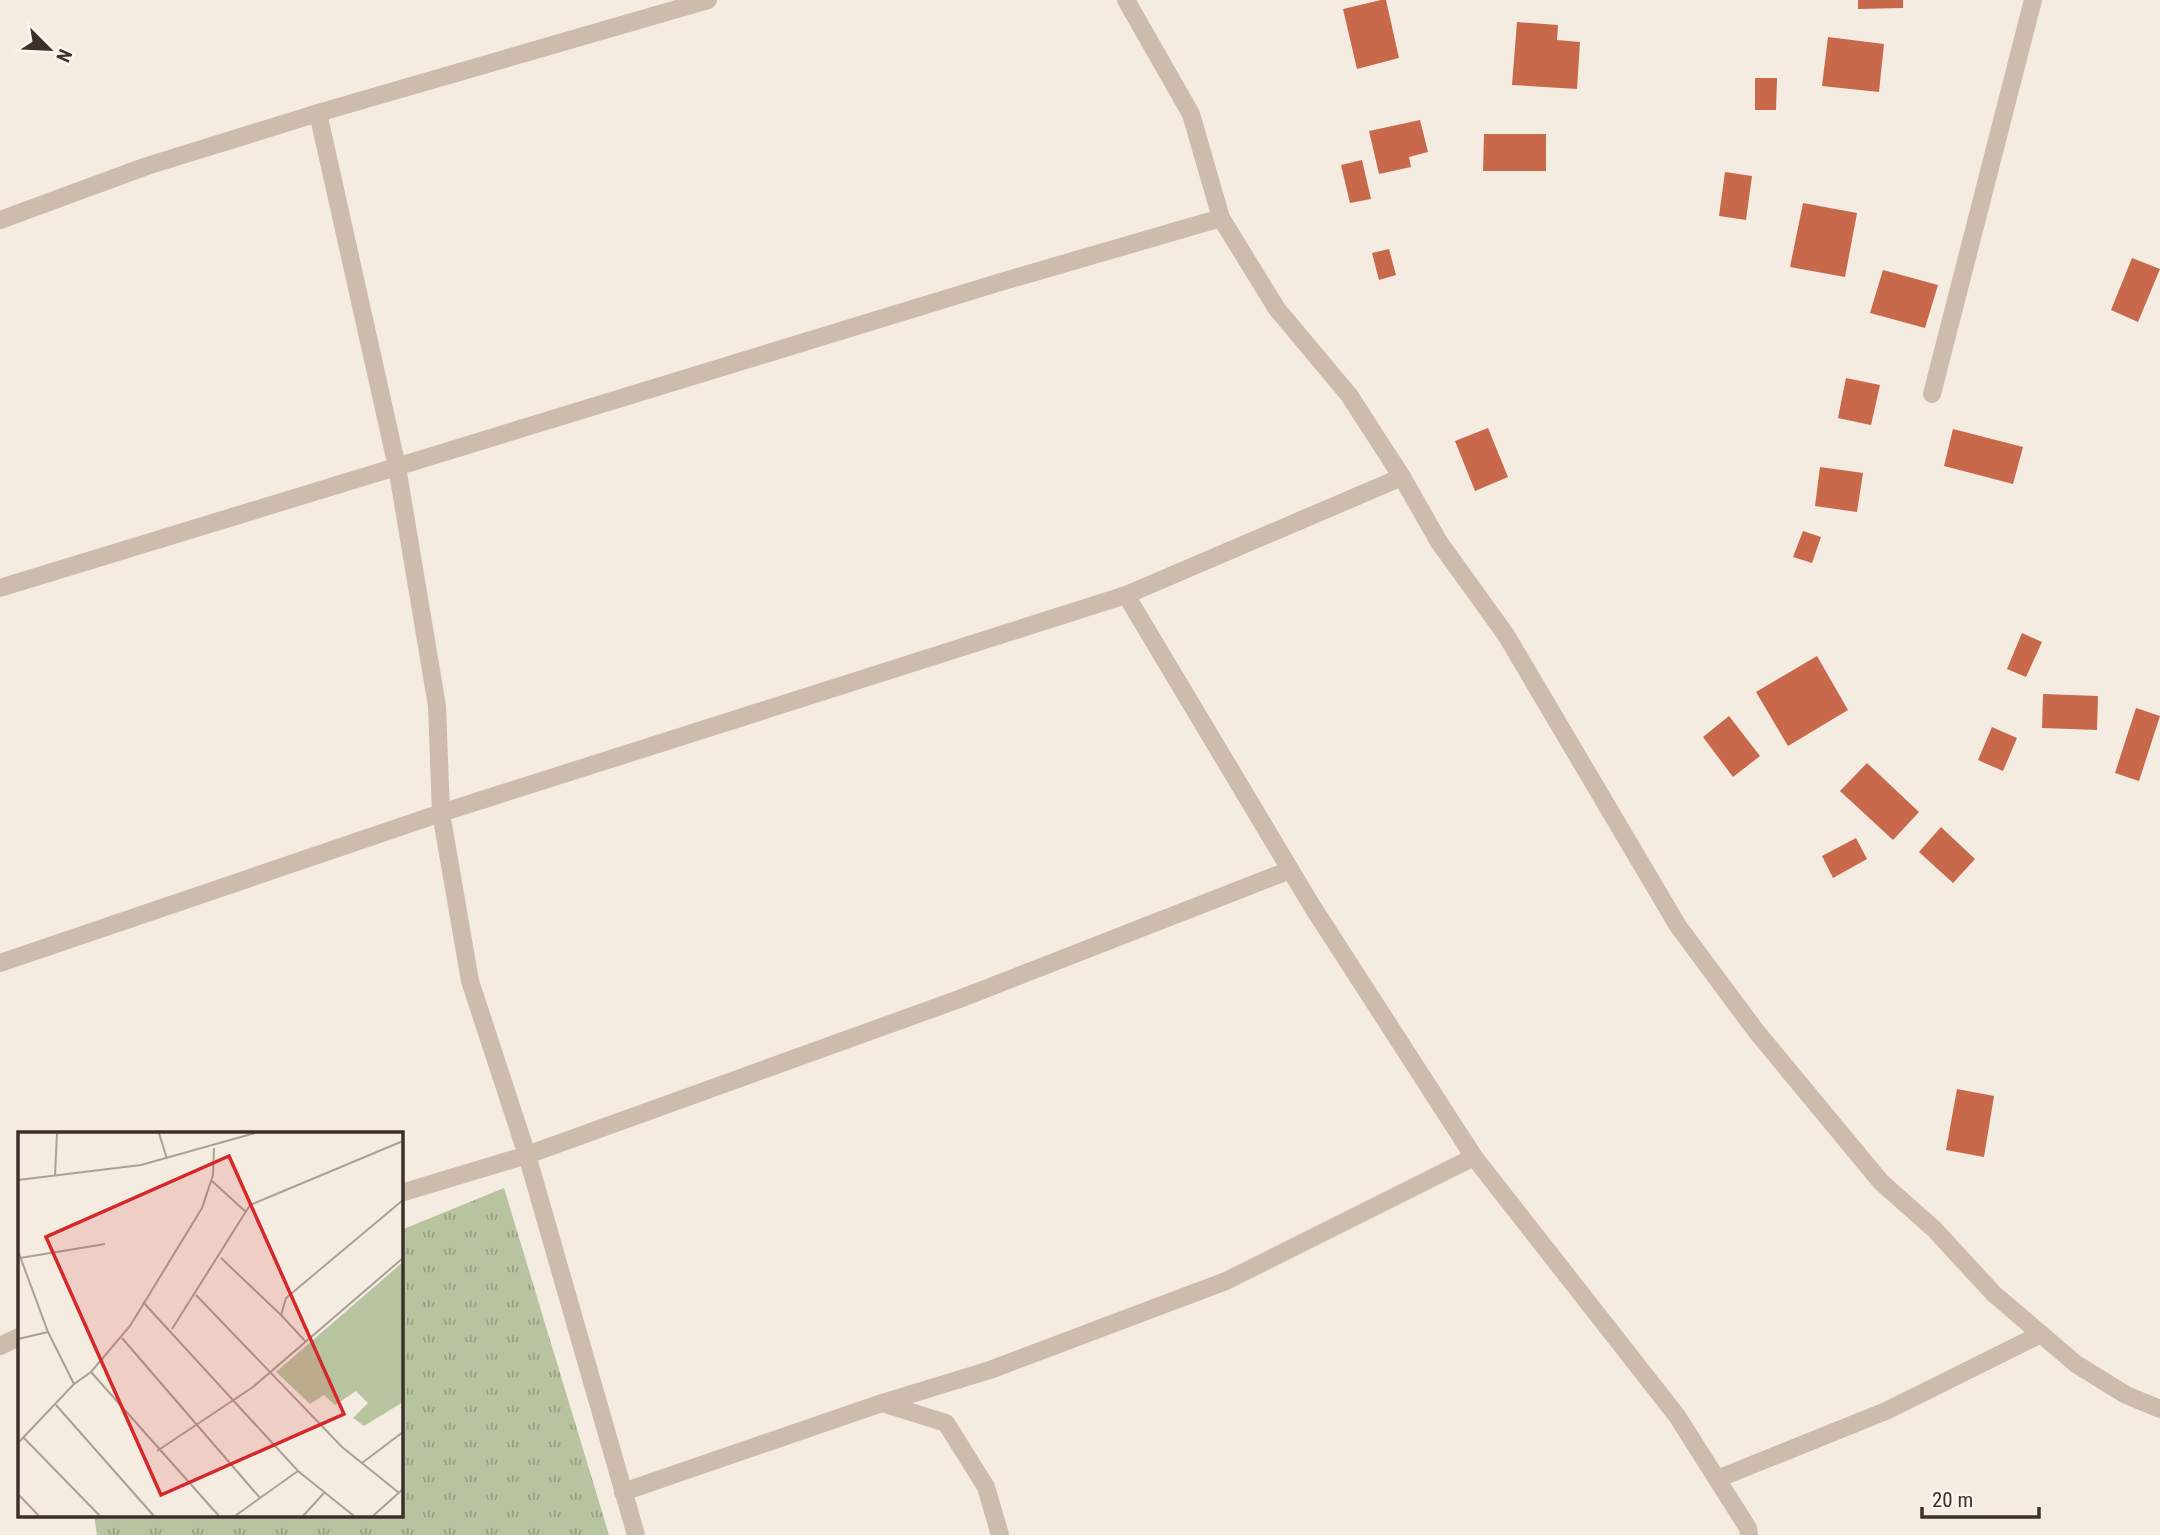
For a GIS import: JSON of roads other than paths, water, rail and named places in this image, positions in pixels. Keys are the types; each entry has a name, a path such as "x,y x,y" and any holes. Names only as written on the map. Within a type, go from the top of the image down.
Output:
{"street":[{"path":"0,220 147,166 318,113 708,0"},
{"path":"1126,0 1191,114 1221,218 1277,309 1349,395 1402,477 1439,542 1506,635 1678,926 1756,1031 1881,1182 1934,1229 1994,1294 2041,1334 2086,1370 2126,1395 2160,1409"},
{"path":"1932,394 2033,0"},
{"path":"318,113 397,467 437,706 441,813 470,981 527,1155 636,1535"},
{"path":"0,588 1004,281 1221,218"},
{"path":"0,963 441,813 1126,595 1402,477"},
{"path":"1126,595 1290,870 1474,1157 1677,1416 1748,1528 1749,1535"},
{"path":"402,1192 527,1155 962,998 1290,870"},
{"path":"623,1492 882,1403 990,1370 1226,1281 1474,1157"},
{"path":"1717,1479 1886,1411 2041,1334"},
{"path":"0,1346 18,1337"},
{"path":"882,1403 946,1423 986,1487 1000,1535"}]}
